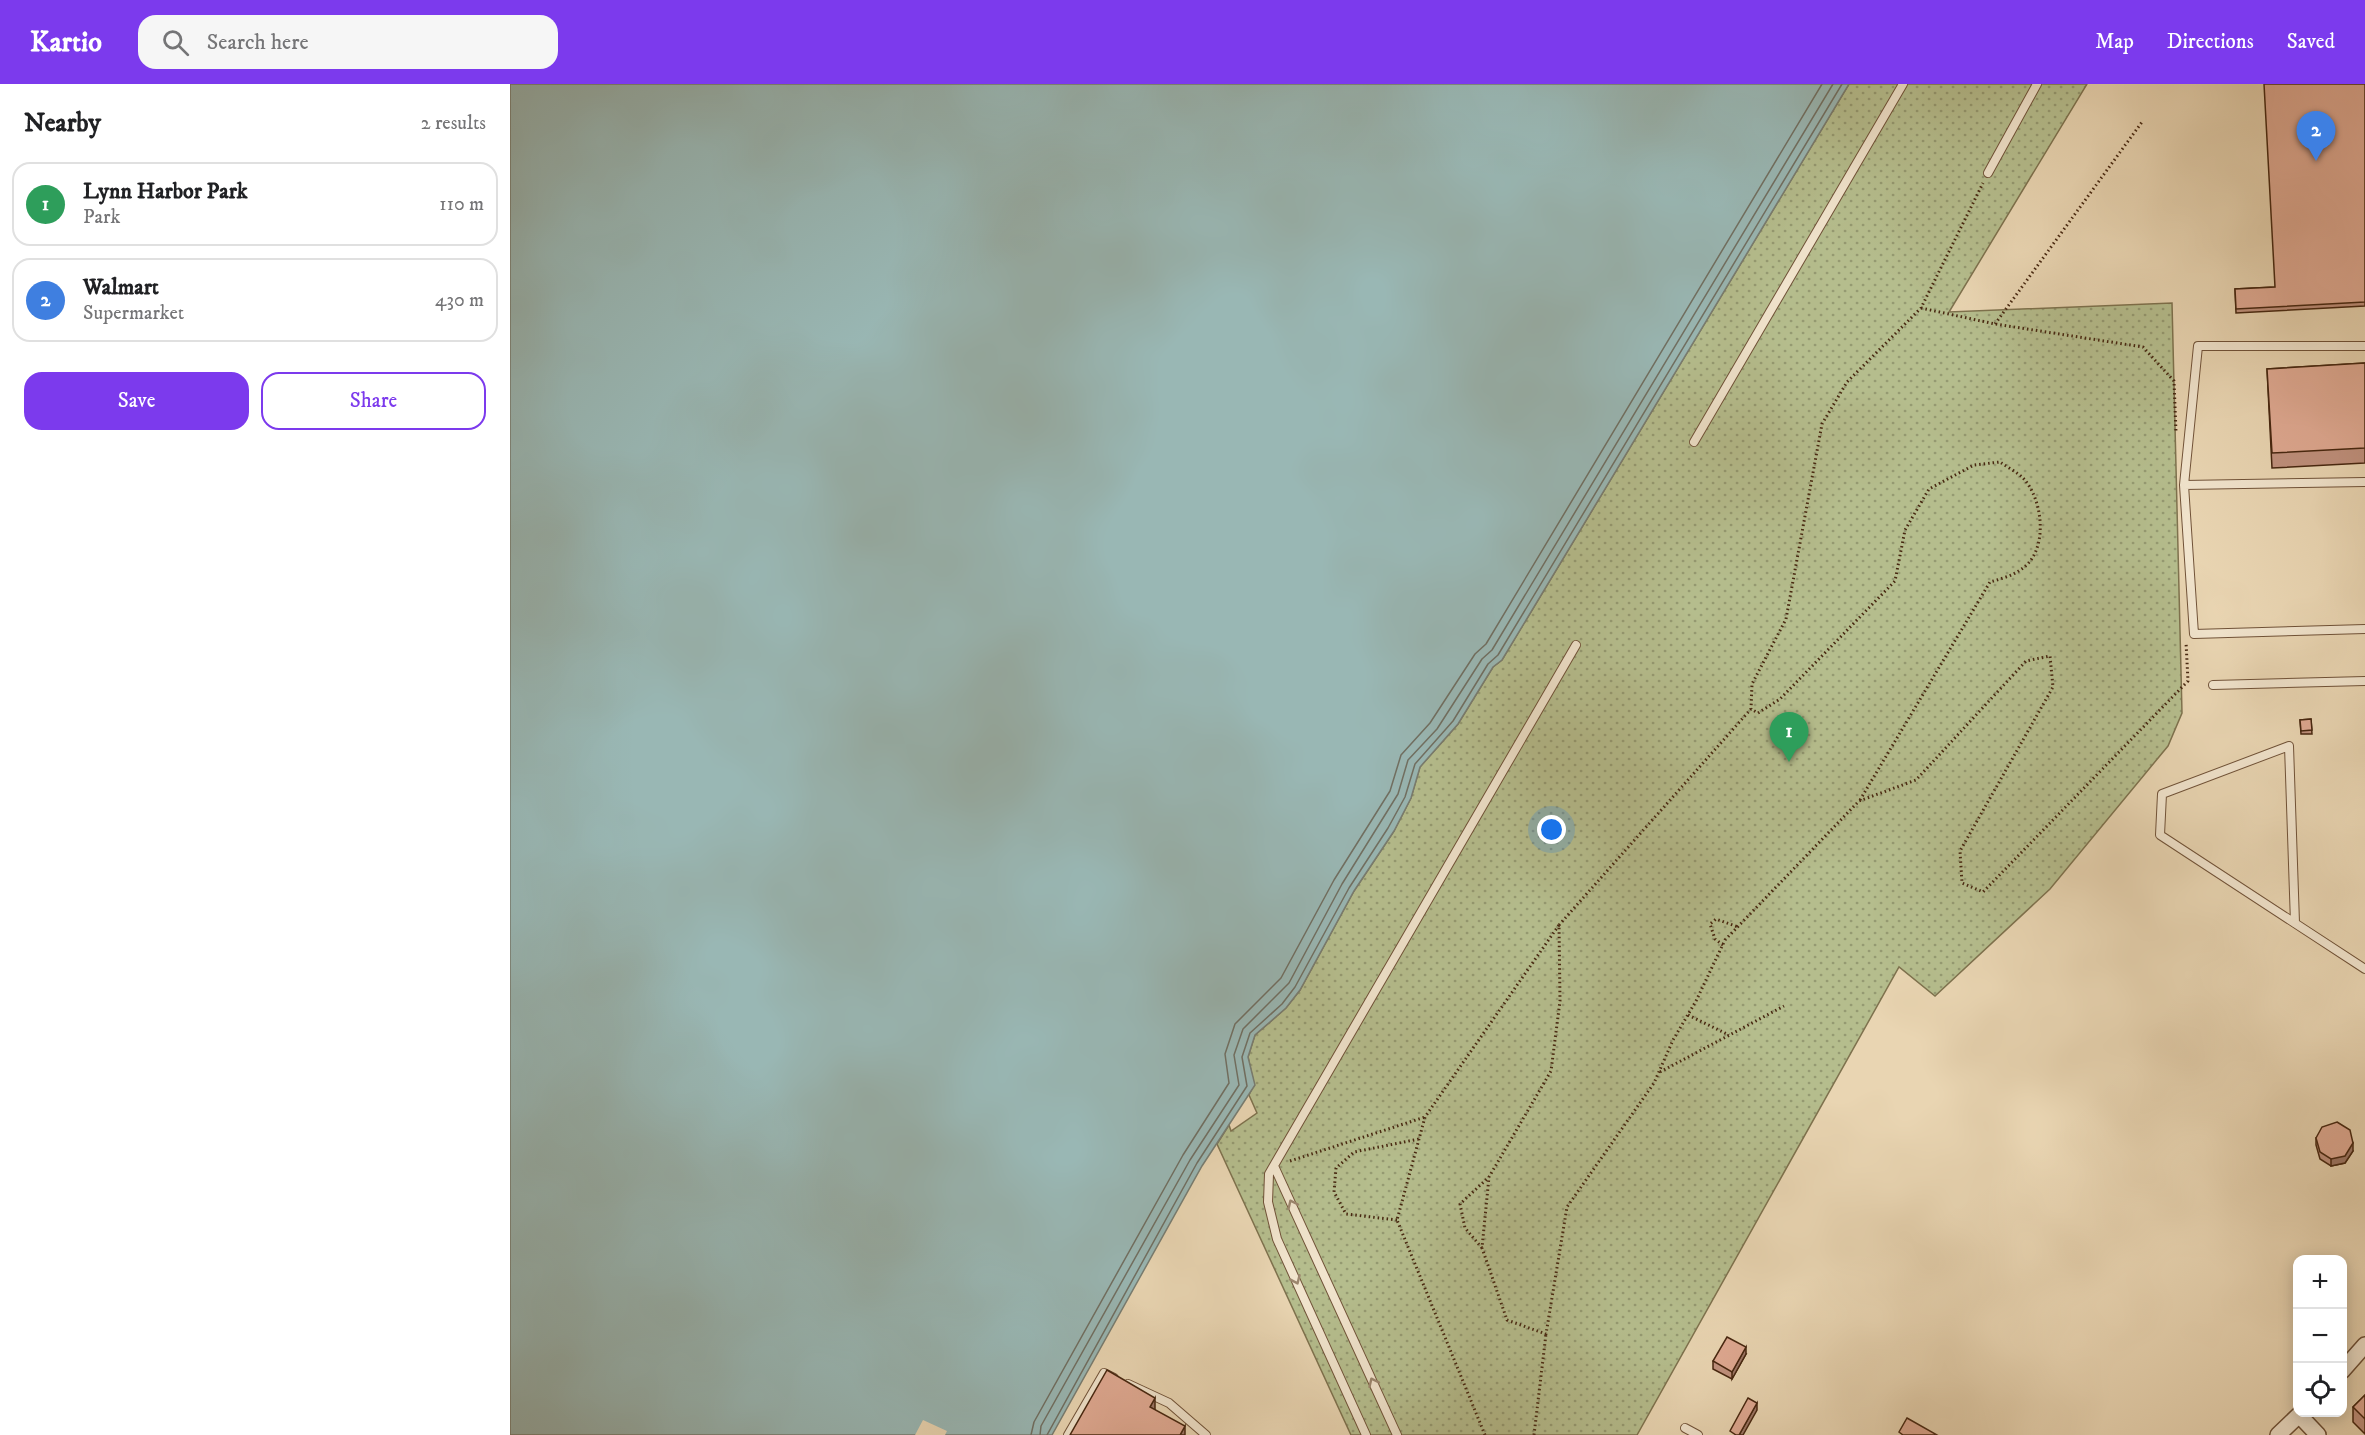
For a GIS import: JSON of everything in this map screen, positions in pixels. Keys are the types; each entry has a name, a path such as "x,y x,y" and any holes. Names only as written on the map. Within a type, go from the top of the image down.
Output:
{"street":[{"path":"2347,1366 2365,1346"},
{"path":"2278,1435 2297,1417"},
{"path":"2303,1417 2318,1435"}],"lane":[{"path":"1694,442 1903,84"},
{"path":"1988,173 2037,84"},
{"path":"2365,346 2198,346 2184,485 2194,634 2365,629"},
{"path":"2184,485 2365,482"},
{"path":"1366,1435 1275,1233 1267,1191 1269,1174 1576,645"},
{"path":"2213,685 2365,681"},
{"path":"2295,923 2289,746 2162,794 2160,835 2365,969"},
{"path":"1274,1166 1397,1435"},
{"path":"1068,1435 1104,1373 1169,1402 1206,1435"},
{"path":"1685,1428 1698,1435"}],"path":[{"path":"1995,324 2142,122"},
{"path":"1485,1435 1397,1220 1425,1117 1559,925 1751,709 1752,684 1786,619 1822,424 1847,382 1922,308 1988,173"},
{"path":"1922,308 1995,324 2143,347 2174,381 2177,441"},
{"path":"1534,1435 1546,1334 1567,1207 1659,1073 1673,1040 1723,945 1859,801 1990,582 2022,570 2038,549 2040,521 2036,500 2024,478 2000,462 1974,465 1929,489 1905,530 1895,581 1780,699 1758,713 1751,709"},
{"path":"1859,801 1916,780 2026,661 2050,656 2053,687 1960,851 1962,883 1983,892 2188,681 2186,633"},
{"path":"1723,945 1715,939 1710,924 1716,919 1738,927"},
{"path":"1546,1334 1507,1320 1482,1248 1465,1228 1460,1204 1489,1177 1551,1071 1560,1001 1559,925"},
{"path":"1659,1073 1784,1005"},
{"path":"1688,1015 1730,1035"},
{"path":"1274,1166 1425,1117"},
{"path":"1397,1220 1346,1214 1334,1192 1336,1168 1354,1152 1419,1139"},
{"path":"1482,1248 1489,1177"}],"green space":[{"path":"1849,84 2087,84 1949,312 2172,303 2182,713 2168,746 2050,889 1935,996 1899,967 1637,1435 1351,1435 1217,1144 1229,1125 1231,1131 1257,1113 1249,1095 1254,1084 1248,1057 1255,1035 1286,1008 1300,990 1354,891 1394,831 1411,798 1420,767 1458,724 1493,667 1502,660"}],"water":[{"path":"510,84 1849,84 1502,660 1493,667 1458,724 1420,767 1411,798 1394,831 1354,891 1300,990 1286,1008 1255,1035 1248,1057 1255,1085 1202,1166 1052,1435 510,1435"}],"pier":[{"path":"923,1420 947,1431 945,1435 915,1435"}],"building":[{"path":"2264,84 2365,84 2365,302 2236,309 2235,289 2275,287"},
{"path":"2365,363 2365,448 2272,453 2267,369"},
{"path":"2311,719 2312,730 2301,731 2300,720"},
{"path":"2337,1122 2350,1130 2353,1143 2345,1156 2331,1159 2320,1152 2316,1138 2322,1127"},
{"path":"1727,1337 1746,1347 1732,1372 1713,1361"},
{"path":"1107,1370 1155,1398 1150,1407 1185,1426 1180,1435 1070,1435"},
{"path":"2365,1395 2365,1419 2353,1407"},
{"path":"1748,1398 1757,1403 1739,1435 1736,1435 1730,1431"},
{"path":"1907,1418 1937,1435 1903,1435 1899,1432"}],"place":[{"name":"Walmart","path":"2316,161"},
{"name":"Lynn Harbor Park","path":"1789,762"}]}
